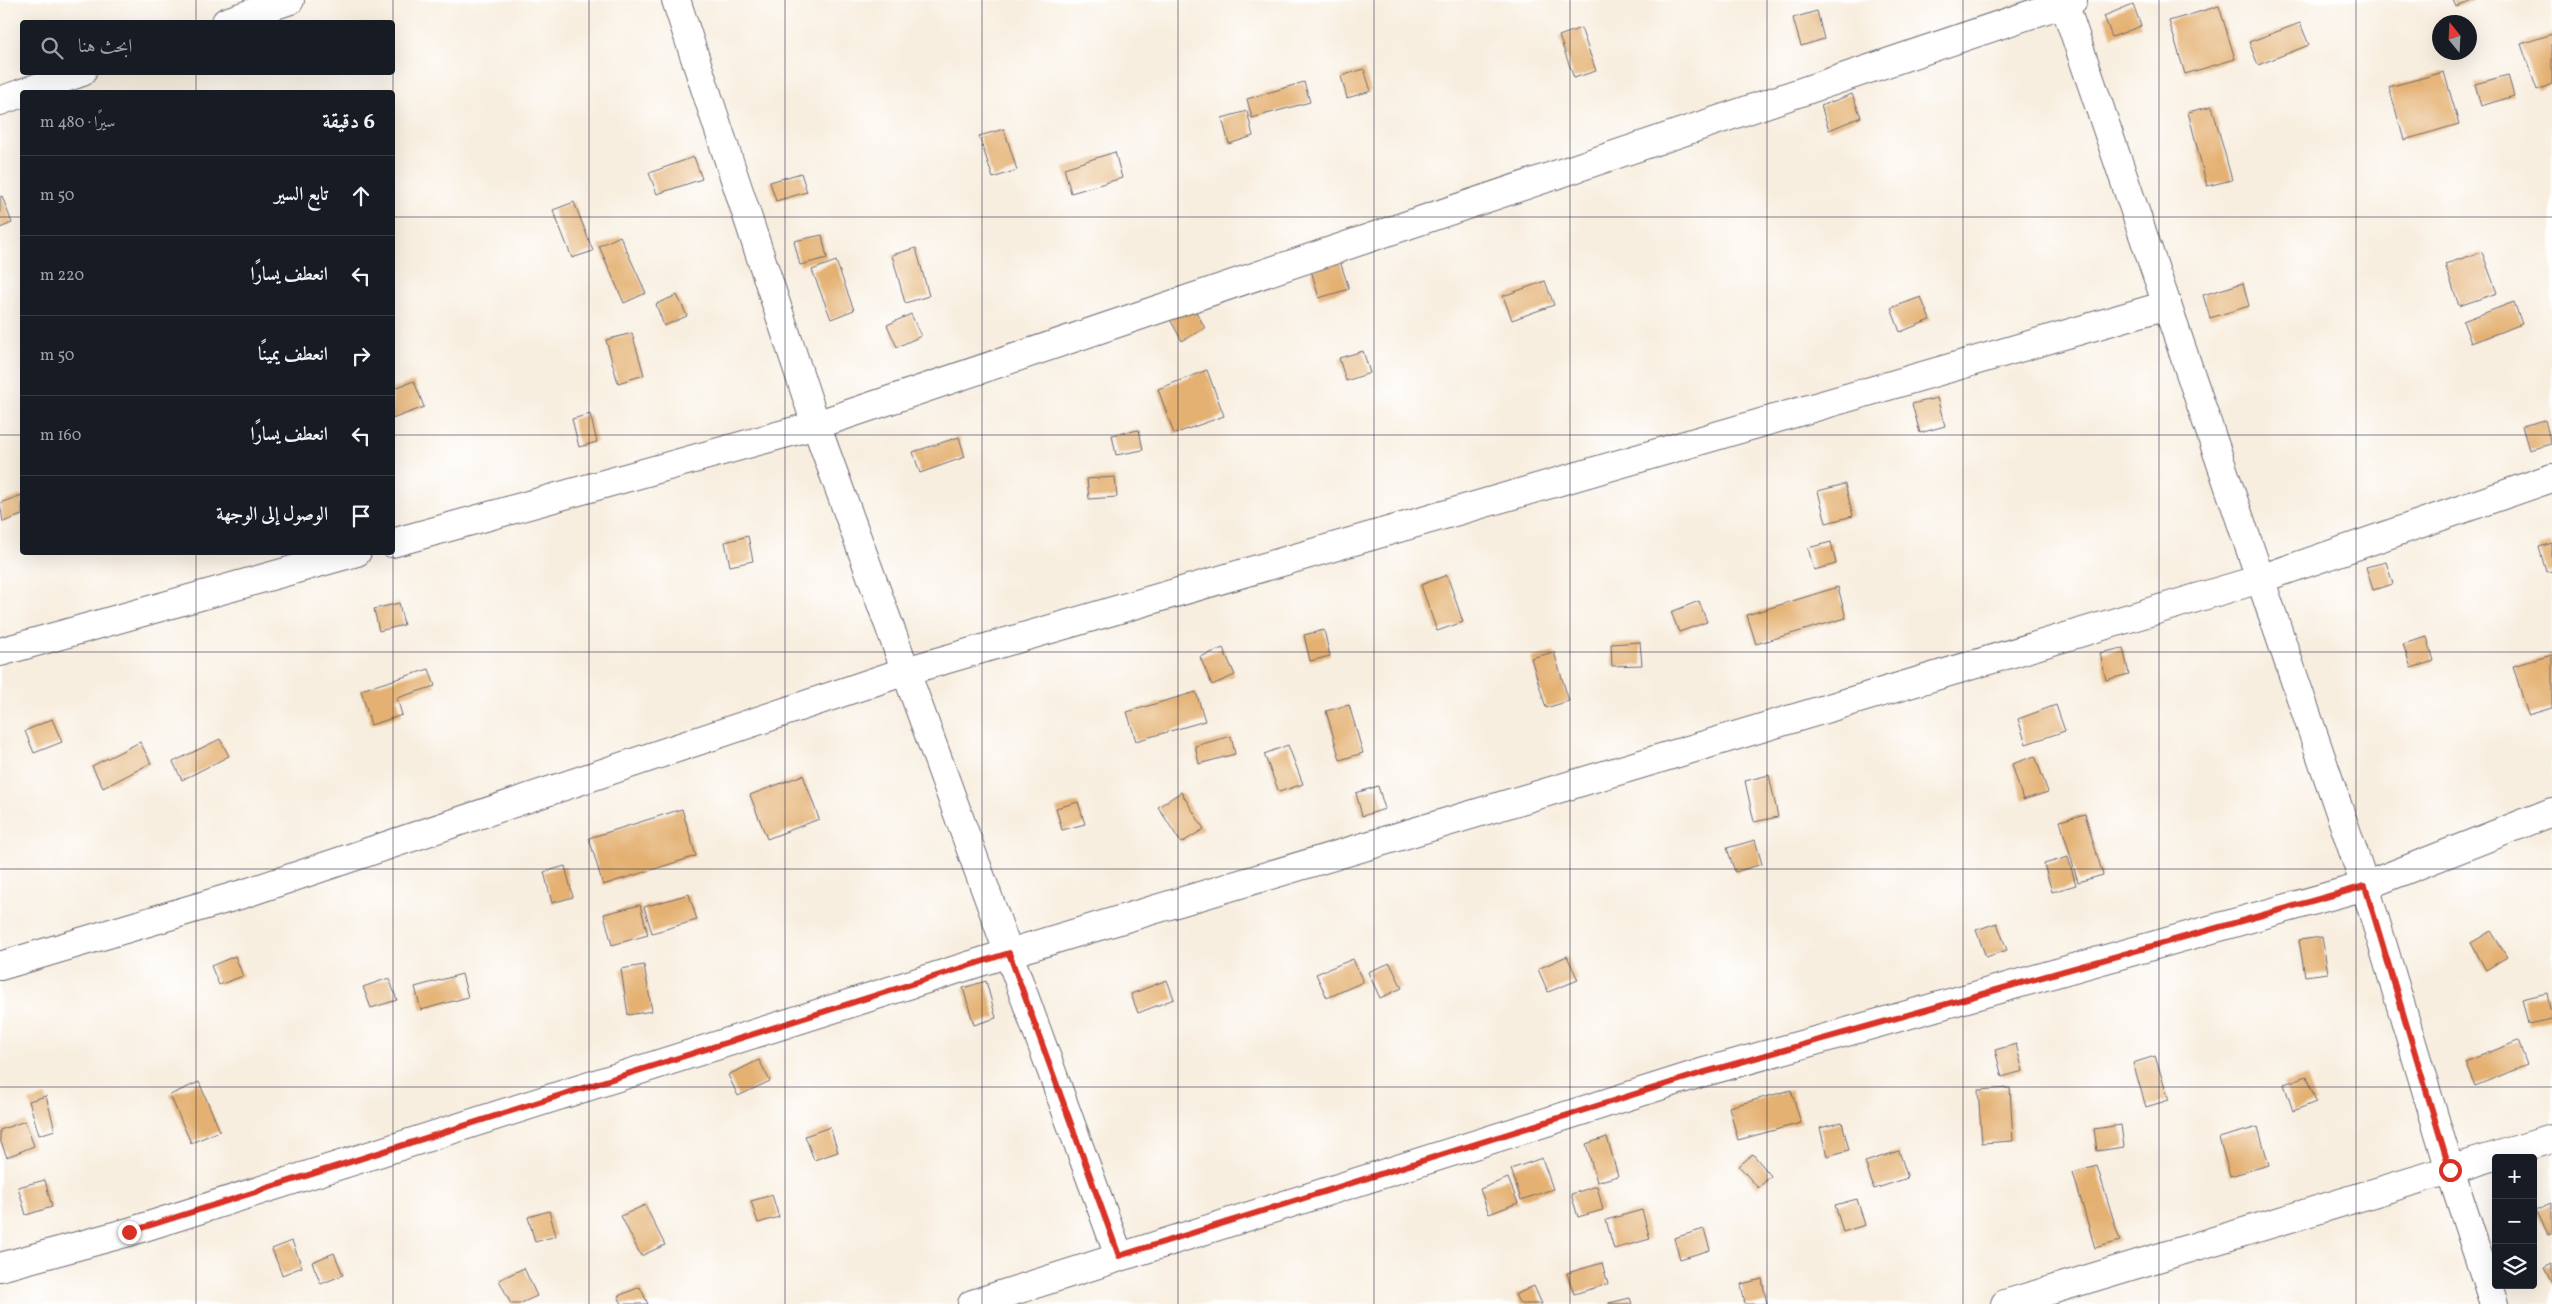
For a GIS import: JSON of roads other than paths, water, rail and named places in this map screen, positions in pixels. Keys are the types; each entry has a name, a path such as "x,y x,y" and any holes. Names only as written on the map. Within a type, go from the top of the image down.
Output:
{"street":[{"path":"232,20 290,0"},
{"path":"676,0 816,425 1119,1256"},
{"path":"395,542 816,425 2066,1 2167,305 2365,886 2450,1170 2494,1304"},
{"path":"32,90 74,75"},
{"path":"0,101 20,94"},
{"path":"0,966 246,893 906,671 2167,305"},
{"path":"0,1267 129,1232 1009,953 2260,579 2552,478"},
{"path":"0,652 346,555"},
{"path":"972,1304 1702,1073 2365,886 2552,812"},
{"path":"2006,1304 2552,1139"}]}
